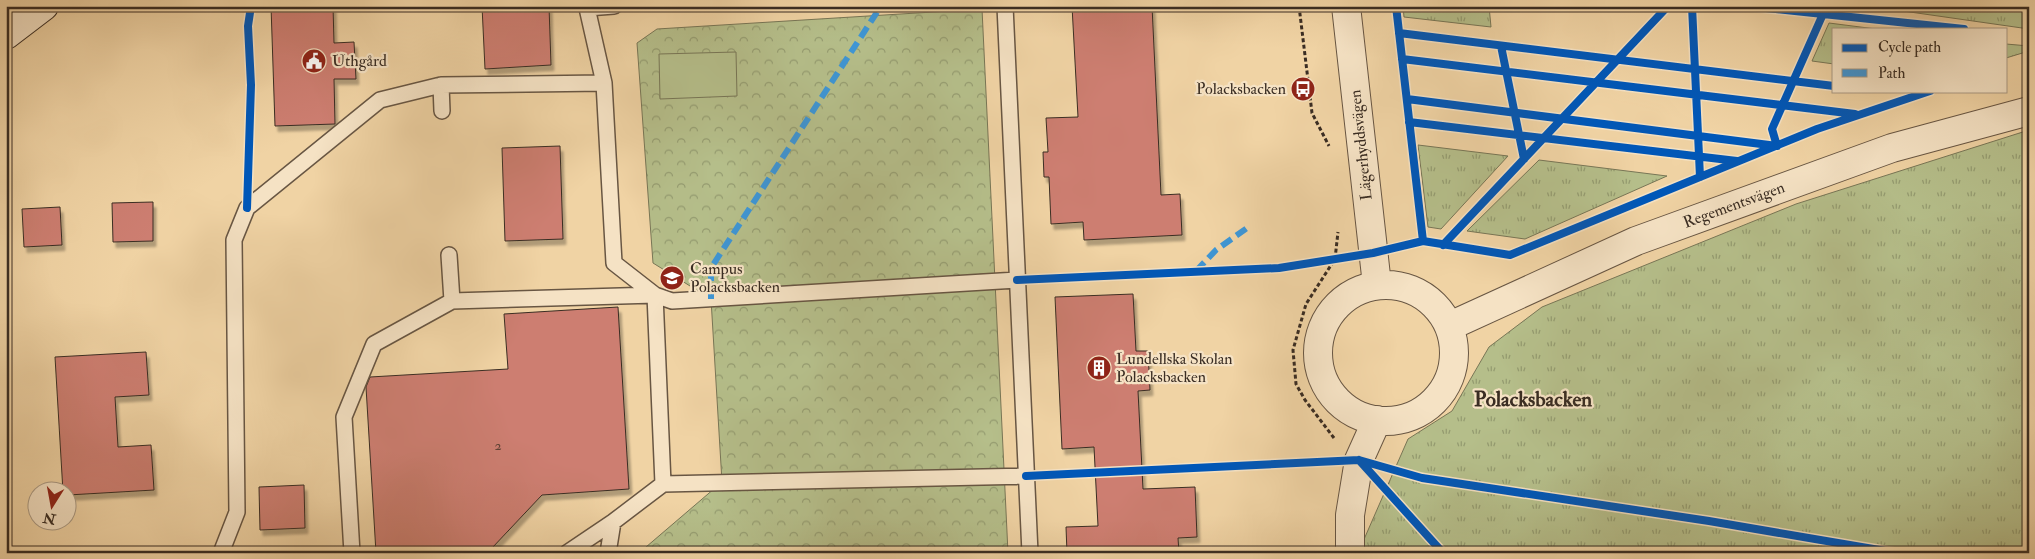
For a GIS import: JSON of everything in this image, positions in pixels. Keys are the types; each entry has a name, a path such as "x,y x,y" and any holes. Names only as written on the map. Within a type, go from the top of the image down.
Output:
{"street":[{"path":"6,35 44,6"},
{"name":"Lägerhyddsvägen","path":"1346,6 1377,285"},
{"name":"Regementsvägen","path":"1450,326 1646,238 1892,148 2029,111"},
{"path":"1377,285 1400,286 1422,294 1450,326 1455,352 1451,376 1438,397 1425,409 1404,418 1378,420 1346,408 1330,391 1321,373 1318,350 1322,328 1335,307 1355,291 1377,285"},
{"path":"1350,553 1350,515 1358,460 1378,420"}],"lane":[{"path":"614,6 587,7 604,83 614,263 655,295 672,301 1017,280"},
{"path":"1005,6 1030,553"},
{"path":"222,553 237,512 234,240 247,208 380,100 440,85 604,83"},
{"path":"440,85 442,111"},
{"path":"449,256 452,301"},
{"path":"352,553 344,417 374,344 452,301 655,295"},
{"path":"655,295 663,484"},
{"path":"567,553 613,522 663,484 1026,476"},
{"path":"608,553 613,522"}],"path":[{"path":"1299,6 1312,113 1331,153"},
{"path":"1339,225 1335,259 1306,304 1295,338 1293,362 1296,384 1305,400 1334,437 1358,460"},
{"path":"1325,260 1373,253"}],"green space":[{"path":"1403,6 1489,6 1491,27 1404,17"},
{"path":"1868,6 2029,6 2029,29"},
{"path":"982,9 1008,553 639,553 722,482 711,299 653,263 637,43 657,29"},
{"path":"1829,23 1868,28 1832,28 1832,64 1812,61"},
{"path":"2008,44 2029,46 2029,51 2008,57"},
{"path":"736,52 737,96 660,99 659,54"},
{"path":"2029,130 2029,553 1358,553 1408,439 1452,411 1489,347 1542,307 1796,204"},
{"path":"1418,145 1508,156 1441,229 1428,227"},
{"path":"1539,160 1667,176 1525,239 1467,231"}],"building":[{"name":"Uthgård","path":"271,6 333,6 334,43 354,42 356,79 334,79 335,124 275,126"},
{"path":"482,6 549,6 551,65 485,69"},
{"path":"1072,6 1152,6 1161,195 1180,194 1182,235 1084,240 1083,222 1051,224 1049,177 1044,177 1043,152 1048,152 1046,118 1078,117"},
{"path":"560,146 563,239 505,241 502,148"},
{"path":"153,202 153,241 113,242 112,203"},
{"path":"60,207 62,245 24,247 22,209"},
{"path":"1133,294 1136,351 1148,351 1150,390 1138,391 1143,489 1195,487 1197,537 1178,538 1179,553 1067,553 1066,527 1098,526 1094,447 1062,449 1055,297"},
{"path":"618,307 629,489 542,495 492,548 376,553 366,387 370,377 508,369 504,314"},
{"path":"146,352 149,395 115,397 118,447 151,445 154,490 78,494 78,482 62,482 55,357"},
{"path":"304,485 305,528 260,530 259,487"}],"marked path":[{"path":"711,299 711,268 881,6"},
{"path":"1196,271 1216,250 1247,228"}],"cycle path":[{"path":"247,208 251,85 248,26 251,6"},
{"path":"1396,6 1423,241"},
{"path":"1443,245 1668,6"},
{"path":"1692,6 1700,177"},
{"path":"1747,6 1955,28"},
{"path":"1407,99 1777,146 1772,129 1823,14 1829,6"},
{"path":"1399,33 1832,86"},
{"path":"1501,46 1524,159"},
{"path":"1402,59 1855,114"},
{"path":"1017,280 1279,268 1373,253 1423,241 1510,255 1817,129 1927,92"},
{"path":"1409,122 1737,161"},
{"path":"1359,460 1443,553"},
{"path":"1026,476 1359,460 1422,478 1709,521 1897,553"}],"place":[{"name":"Uthgård","path":"314,61"},
{"name":"Polacksbacken","path":"1303,89"},
{"name":"Campus Polacksbacken","path":"672,278"},
{"name":"Lundellska Skolan Polacksbacken","path":"1099,368"}],"district":[{"name":"Polacksbacken","path":"1533,399"}]}
